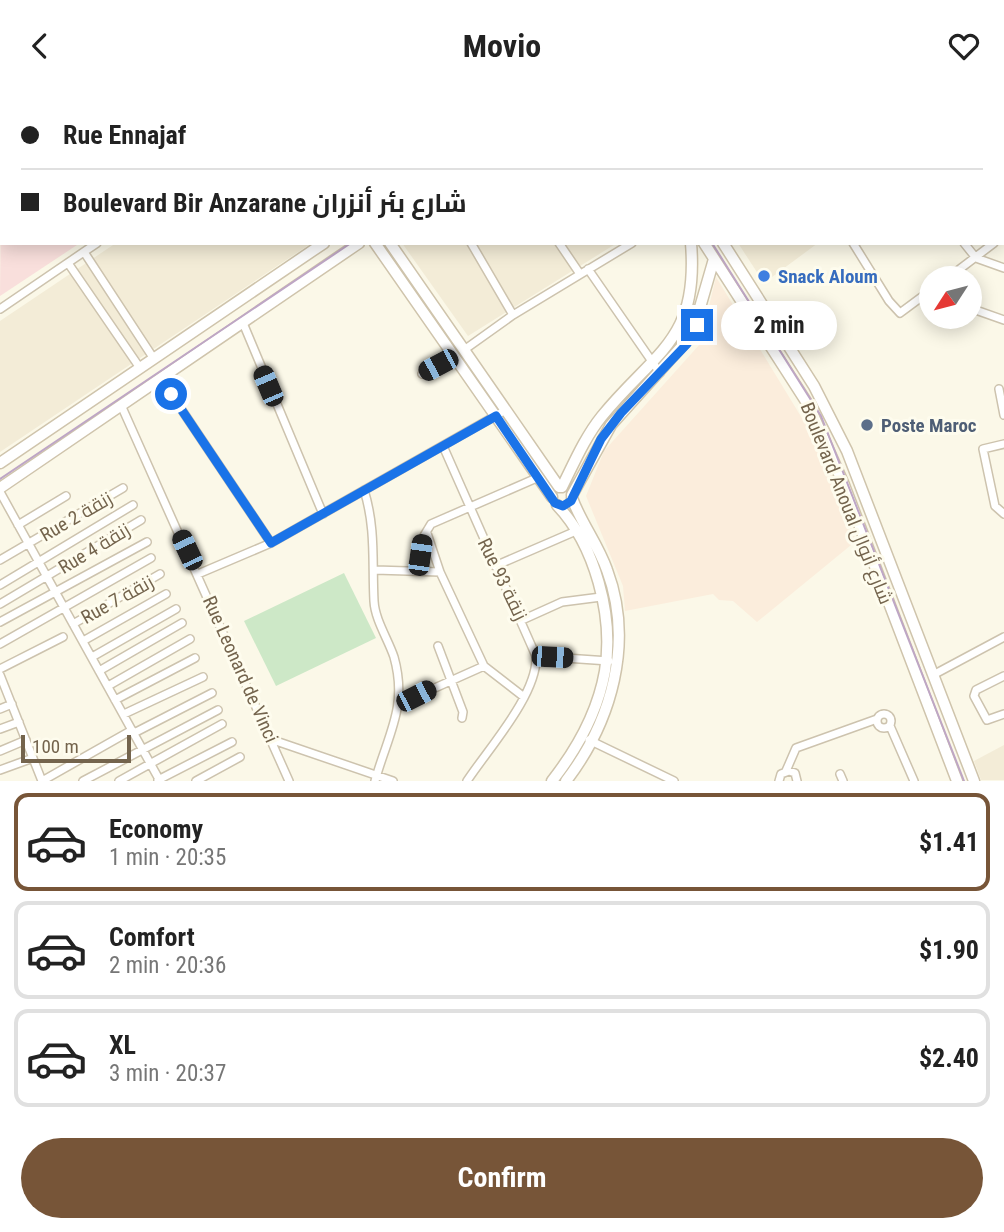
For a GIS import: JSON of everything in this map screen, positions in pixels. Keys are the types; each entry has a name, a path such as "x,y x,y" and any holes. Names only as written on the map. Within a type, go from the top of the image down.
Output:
{"main road":[{"path":"0,463 321,245"},
{"path":"323,245 334,261"},
{"path":"0,490 356,245"},
{"path":"376,245 455,357 561,487 572,496 611,580 618,628 618,663 612,690 593,741 566,781"},
{"path":"391,245 464,350 539,477 576,531 594,569 601,597 606,660 599,693 582,736 552,781"},
{"path":"555,501 598,422 671,342 685,315 691,289 691,245"},
{"name":"Boulevard Anoual شارع أنوال","path":"705,245 809,406 844,485 957,781"},
{"name":"Boulevard Anoual شارع أنوال","path":"724,245 814,386 838,433 974,781"},
{"path":"555,501 566,505 601,439 692,335 714,259"}],"street":[{"path":"0,309 94,245"},
{"path":"472,245 513,315"},
{"path":"560,245 580,274"},
{"path":"464,350 513,315 629,245"},
{"path":"854,245 889,301 900,313 919,300"},
{"path":"966,245 976,258 1004,268"},
{"path":"965,266 992,245"},
{"path":"84,252 154,359"},
{"path":"68,263 140,368"},
{"path":"588,269 660,373"},
{"path":"982,312 1004,320"},
{"path":"243,323 323,514"},
{"path":"422,374 455,357"},
{"path":"161,379 271,543"},
{"path":"999,389 1004,415"},
{"name":"Rue Leonard de Vinci","path":"121,405 273,740 289,781"},
{"path":"198,574 271,543 500,413"},
{"path":"1004,444 983,449 995,506 1004,513"},
{"name":"Rue 93 زنقة","path":"443,446 536,656"},
{"path":"418,571 422,539 431,524 539,477"},
{"name":"Rue 2 زنقة","path":"0,560 123,488"},
{"path":"0,490 159,780 232,741"},
{"path":"364,490 371,512 375,608 396,665 399,705 376,777"},
{"path":"18,525 66,496"},
{"path":"0,585 133,505"},
{"name":"Rue 4 زنقة","path":"0,604 141,520"},
{"path":"495,566 576,531"},
{"path":"427,533 440,572 484,666 524,697"},
{"path":"0,622 148,542"},
{"path":"0,644 151,558"},
{"path":"375,570 440,572"},
{"name":"Rue 7 زنقة","path":"73,624 160,575"},
{"path":"83,641 166,594"},
{"path":"522,621 562,603 601,597"},
{"path":"92,657 176,609"},
{"path":"99,671 182,623"},
{"path":"0,669 63,637"},
{"path":"933,675 1004,637"},
{"path":"108,686 190,639"},
{"path":"438,646 462,717"},
{"path":"467,781 524,697 535,677 536,656 618,663"},
{"path":"115,699 195,658"},
{"path":"399,705 484,666"},
{"path":"0,675 3,689 12,704 42,781 133,731 212,693"},
{"path":"1004,675 976,690 974,696 988,720 1004,714"},
{"path":"124,714 203,677"},
{"path":"0,709 12,704"},
{"path":"83,781 218,710"},
{"path":"779,781 796,748 877,719 880,715 887,715 891,718 890,726 914,781"},
{"path":"0,729 19,722"},
{"path":"119,781 222,725"},
{"path":"582,736 674,781"},
{"path":"0,751 26,740"},
{"path":"273,740 393,781"},
{"path":"196,781 240,757"},
{"path":"0,770 33,758"},
{"path":"786,771 795,773 797,781"}],"shaded area":[{"path":"0,245 77,245 0,296"},
{"path":"113,245 309,245 0,452 0,321"},
{"path":"403,245 614,245 468,336"},
{"path":"739,245 815,245 764,283"},
{"path":"716,277 825,456 856,541 757,622 733,601 719,600 713,594 625,611 623,586 586,496 604,451 700,344"},
{"path":"1004,745 1004,780 981,780 974,761"}],"green space":[{"path":"344,573 376,638 276,686 244,621"}],"tram line":[{"path":"0,479 348,245"},
{"path":"713,245 821,416 964,781"}],"place":[{"name":"Snack Aloum","path":"764,276"},
{"name":"Poste Maroc","path":"867,425"}],"route":[{"path":"171,394 271,543 496,416 555,503 563,506 571,501 601,439 621,413 687,344 697,325"}]}
